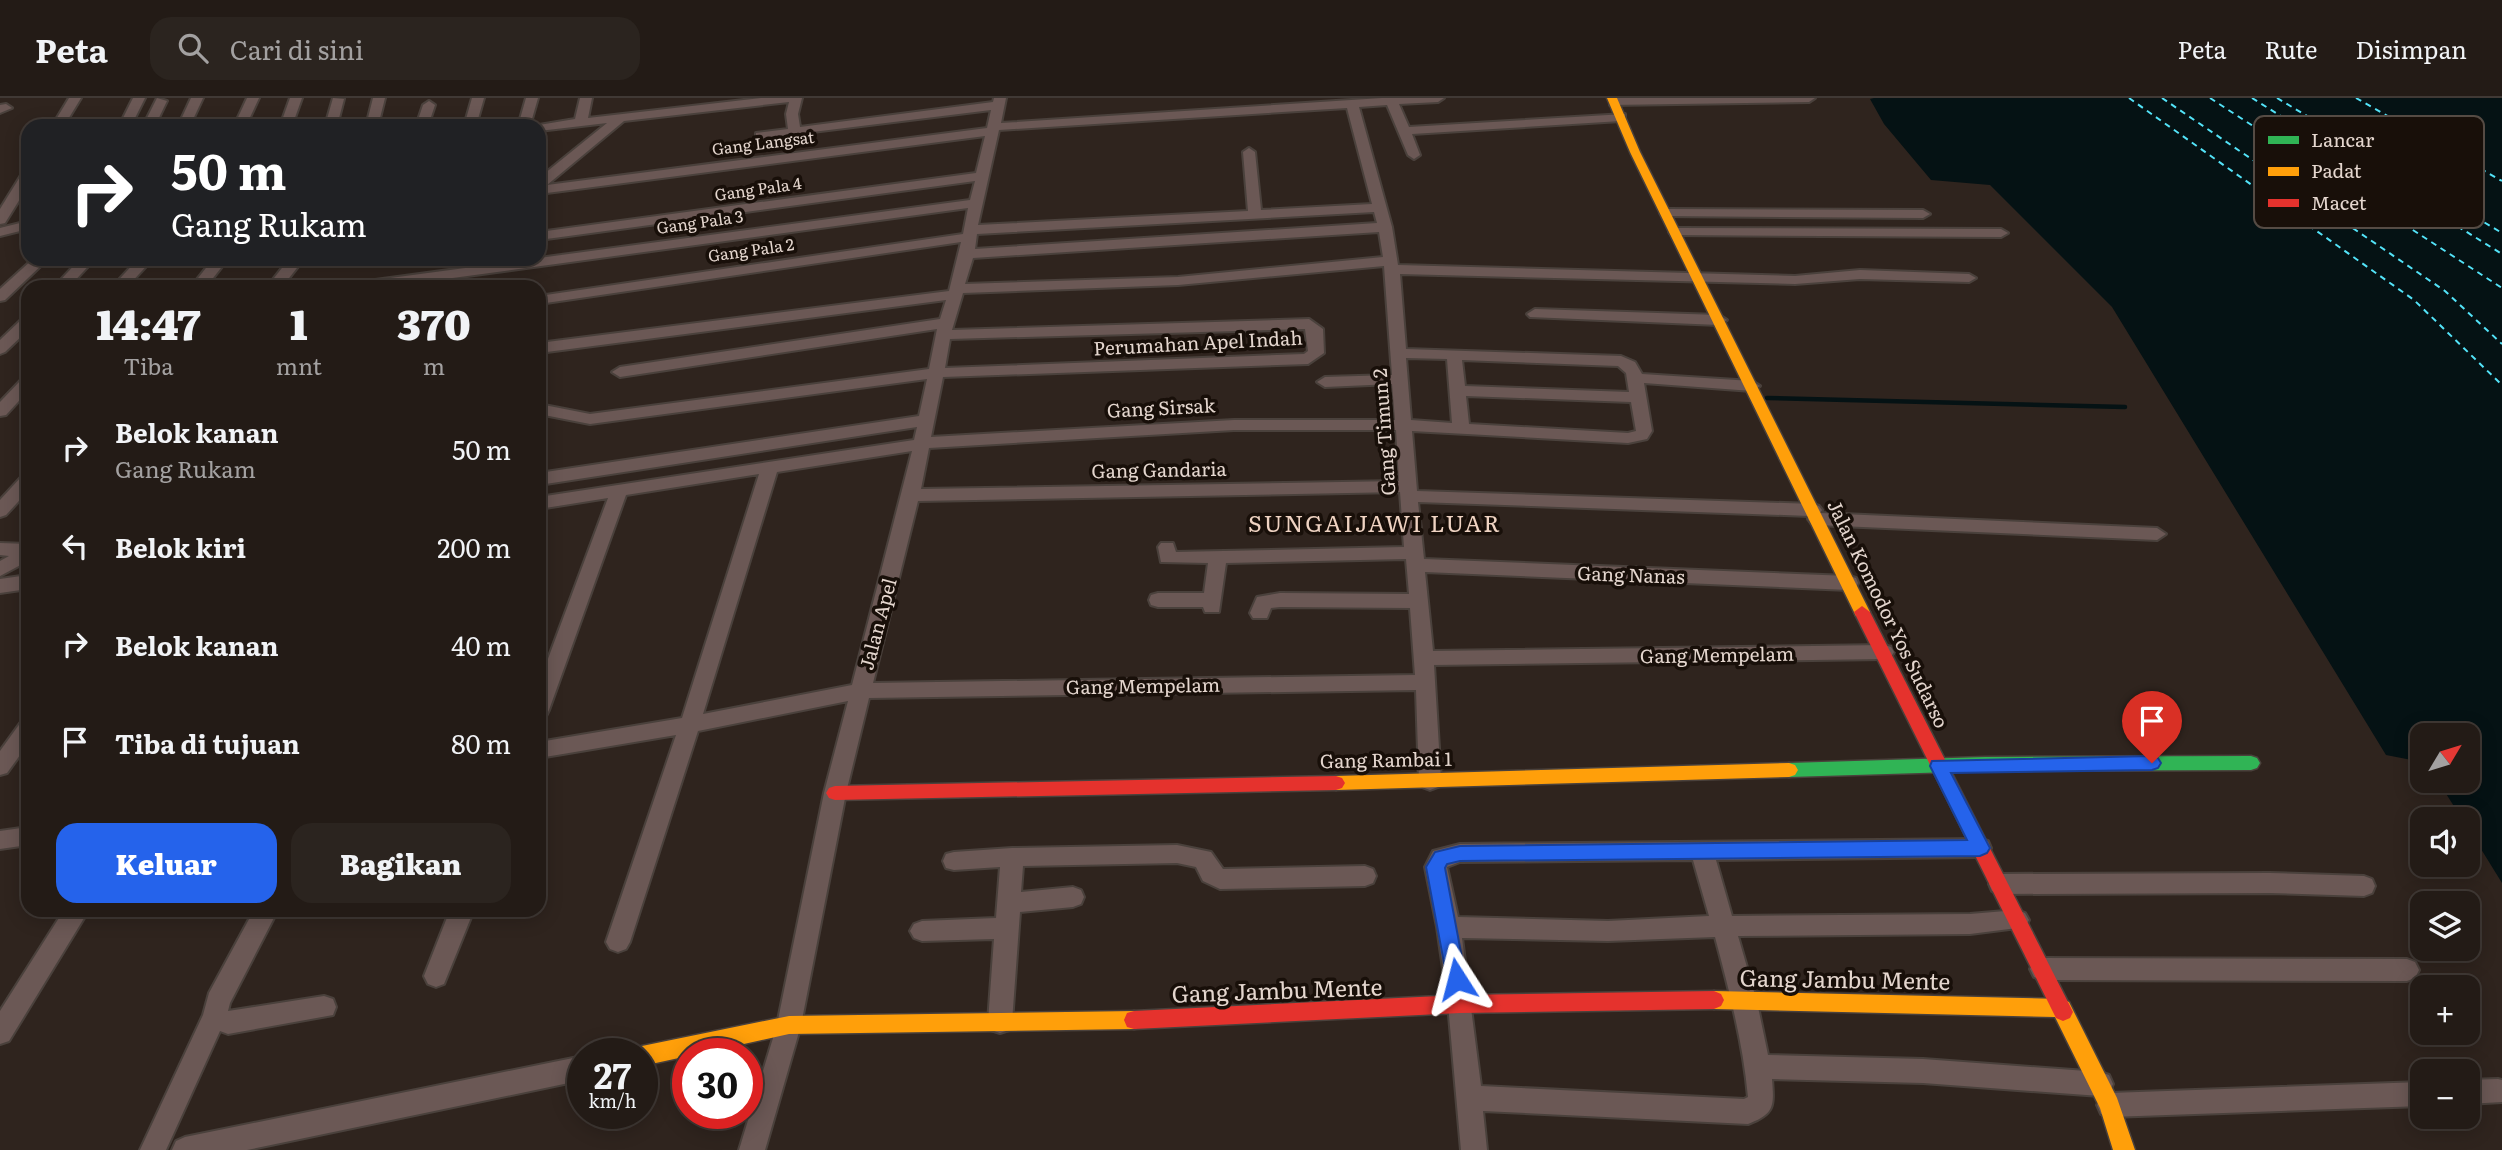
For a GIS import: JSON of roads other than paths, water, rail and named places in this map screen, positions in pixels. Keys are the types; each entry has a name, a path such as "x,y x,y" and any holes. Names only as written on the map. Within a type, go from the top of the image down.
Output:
{"street":[{"path":"62,119 75,98"},
{"path":"128,119 139,98"},
{"path":"187,119 197,98"},
{"path":"243,119 253,98"},
{"path":"288,119 296,98"},
{"path":"374,119 379,98"},
{"path":"472,119 478,98"},
{"path":"526,119 532,98"},
{"path":"581,122 586,98"},
{"path":"649,114 650,98"},
{"path":"546,126 794,98 792,114 795,132"},
{"name":"Gang Langsat","path":"546,189 992,129 1282,103 1352,103 1438,98"},
{"path":"1403,131 1616,106 1809,98"},
{"path":"333,119 338,99"},
{"path":"152,119 161,101"},
{"path":"760,136 999,101"},
{"name":"Jalan Apel","path":"752,1150 789,1026 835,793 911,495 920,444 928,420 935,373 969,240 999,101"},
{"path":"1392,101 1414,155"},
{"name":"Gang Timun 2","path":"1352,103 1385,227 1392,265 1408,491 1426,682 1430,781"},
{"path":"424,119 429,105"},
{"name":"Jalan Komodor Yos Sudarso","path":"1616,106 1635,152 1667,212 1938,766 2105,1095 2124,1150"},
{"path":"546,179 620,118"},
{"path":"1249,152 1255,215"},
{"name":"Gang Pala 4","path":"546,235 981,176"},
{"path":"0,219 21,186"},
{"name":"Gang Pala 3","path":"546,261 975,204"},
{"path":"969,240 1255,215 1378,208"},
{"path":"1667,212 1923,214"},
{"path":"969,240 1385,227"},
{"path":"0,239 6,230"},
{"path":"1676,232 2001,233"},
{"name":"Gang Pala 2","path":"546,299 969,240"},
{"path":"546,347 957,291 1178,281 1392,265 1698,278 1795,280 1810,276 1860,275 1969,278"},
{"path":"0,297 33,266"},
{"path":"68,280 82,266"},
{"path":"126,280 139,266"},
{"path":"204,280 215,266"},
{"path":"280,280 291,266"},
{"path":"425,280 442,266"},
{"name":"Gang Pala 3","path":"430,276 506,266"},
{"path":"402,280 430,276"},
{"path":"1535,314 1718,320"},
{"name":"Perumahan Apel Indah","path":"935,373 1308,359 1316,353 1315,328 1305,324 945,329"},
{"path":"0,349 21,328"},
{"path":"620,372 945,329"},
{"path":"1399,353 1621,360 1629,365 1638,397 1458,391"},
{"path":"1454,355 1461,429"},
{"path":"546,408 590,419 935,373"},
{"path":"1634,378 1752,386"},
{"path":"1325,382 1401,379"},
{"path":"0,411 21,389"},
{"name":"Gang Sirsak","path":"546,502 920,444 1234,425 1404,425 1628,438 1641,435 1644,431 1638,397"},
{"path":"546,478 928,420"},
{"path":"618,942 690,724 769,468"},
{"path":"0,511 21,488"},
{"path":"546,691 620,491"},
{"name":"Gang Gandaria","path":"911,495 1408,491 2157,534"},
{"name":"Gang Nanas","path":"1167,547 1167,558 1414,559 1849,583"},
{"path":"0,549 21,552"},
{"path":"0,570 21,556"},
{"path":"1158,600 1212,603 1218,557"},
{"path":"0,586 21,583"},
{"path":"1260,613 1264,602 1280,600 1418,601"},
{"name":"Gang Mempelam","path":"1423,658 1884,652"},
{"name":"Gang Mempelam","path":"546,749 774,710 860,691 1426,682"},
{"path":"0,767 21,738"},
{"name":"Gang Rambai 1","path":"835,793 1430,781 1938,766 2251,763"},
{"path":"0,840 21,837"},
{"path":"1474,1150 1460,1004 1449,927 1436,867 1441,858 1460,853 1980,848"},
{"path":"1468,1098 1748,1112 1761,1103 1758,1067 1745,1002 1702,851"},
{"path":"954,861 1177,854 1203,859 1211,874 1220,878 1365,876"},
{"path":"1000,1022 1012,858"},
{"path":"2000,884 2270,883 2364,886"},
{"path":"1007,903 1073,897"},
{"path":"0,1033 73,917"},
{"path":"153,1150 215,1016 218,1001 262,917"},
{"path":"436,976 459,917"},
{"path":"1449,927 1608,931 1725,926 1912,926 2017,919"},
{"path":"922,931 1005,928"},
{"path":"2042,970 2407,970"},
{"name":"Gang Jambu Mente","path":"658,1053 789,1026 1136,1020 1460,1004 1624,1000 1827,1001 2062,1008"},
{"path":"215,1016 228,1023 324,1007"},
{"path":"1758,1067 1923,1071 2105,1095 2410,1094"},
{"path":"185,1150 567,1071"},
{"path":"2480,1092 2498,1091"}],"waterway":[{"path":"1767,398 2125,407"}],"district":[{"name":"SUNGAIJAWI LUAR","path":"1375,524"}]}
